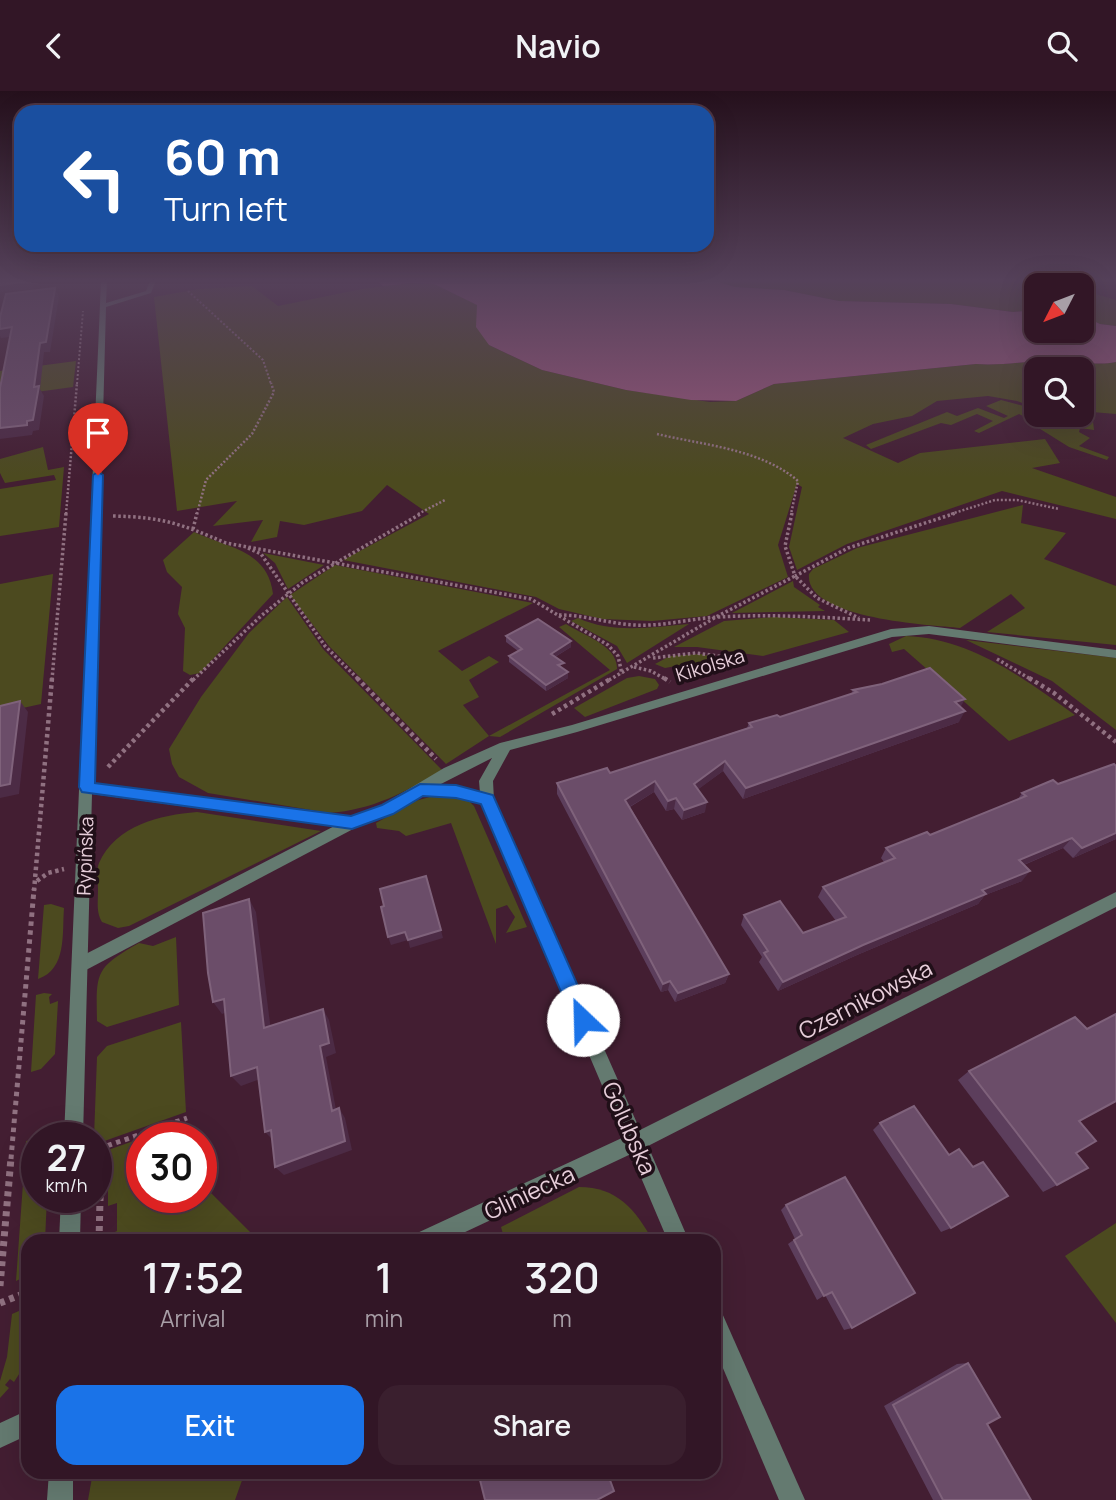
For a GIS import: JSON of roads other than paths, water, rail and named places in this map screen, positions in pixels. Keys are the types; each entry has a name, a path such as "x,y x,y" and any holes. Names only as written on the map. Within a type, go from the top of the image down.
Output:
{"street":[{"name":"Rypińska","path":"74,1122 102,347"},
{"name":"Kikolska","path":"80,965 352,823 387,809 449,772 505,746 572,729 772,666 891,633 929,630 1116,654"},
{"path":"420,790 456,792 487,800 486,781 490,769 505,746"},
{"path":"87,787 352,823"},
{"name":"Golubska","path":"487,800 676,1234"},
{"name":"Czernikowska","path":"636,1142 1116,899"},
{"name":"Gliniecka","path":"437,1234 636,1142"},
{"path":"69,1234 70,1213"},
{"path":"721,1337 792,1500"},
{"path":"0,1436 21,1426"},
{"path":"60,1500 61,1479"}]}
